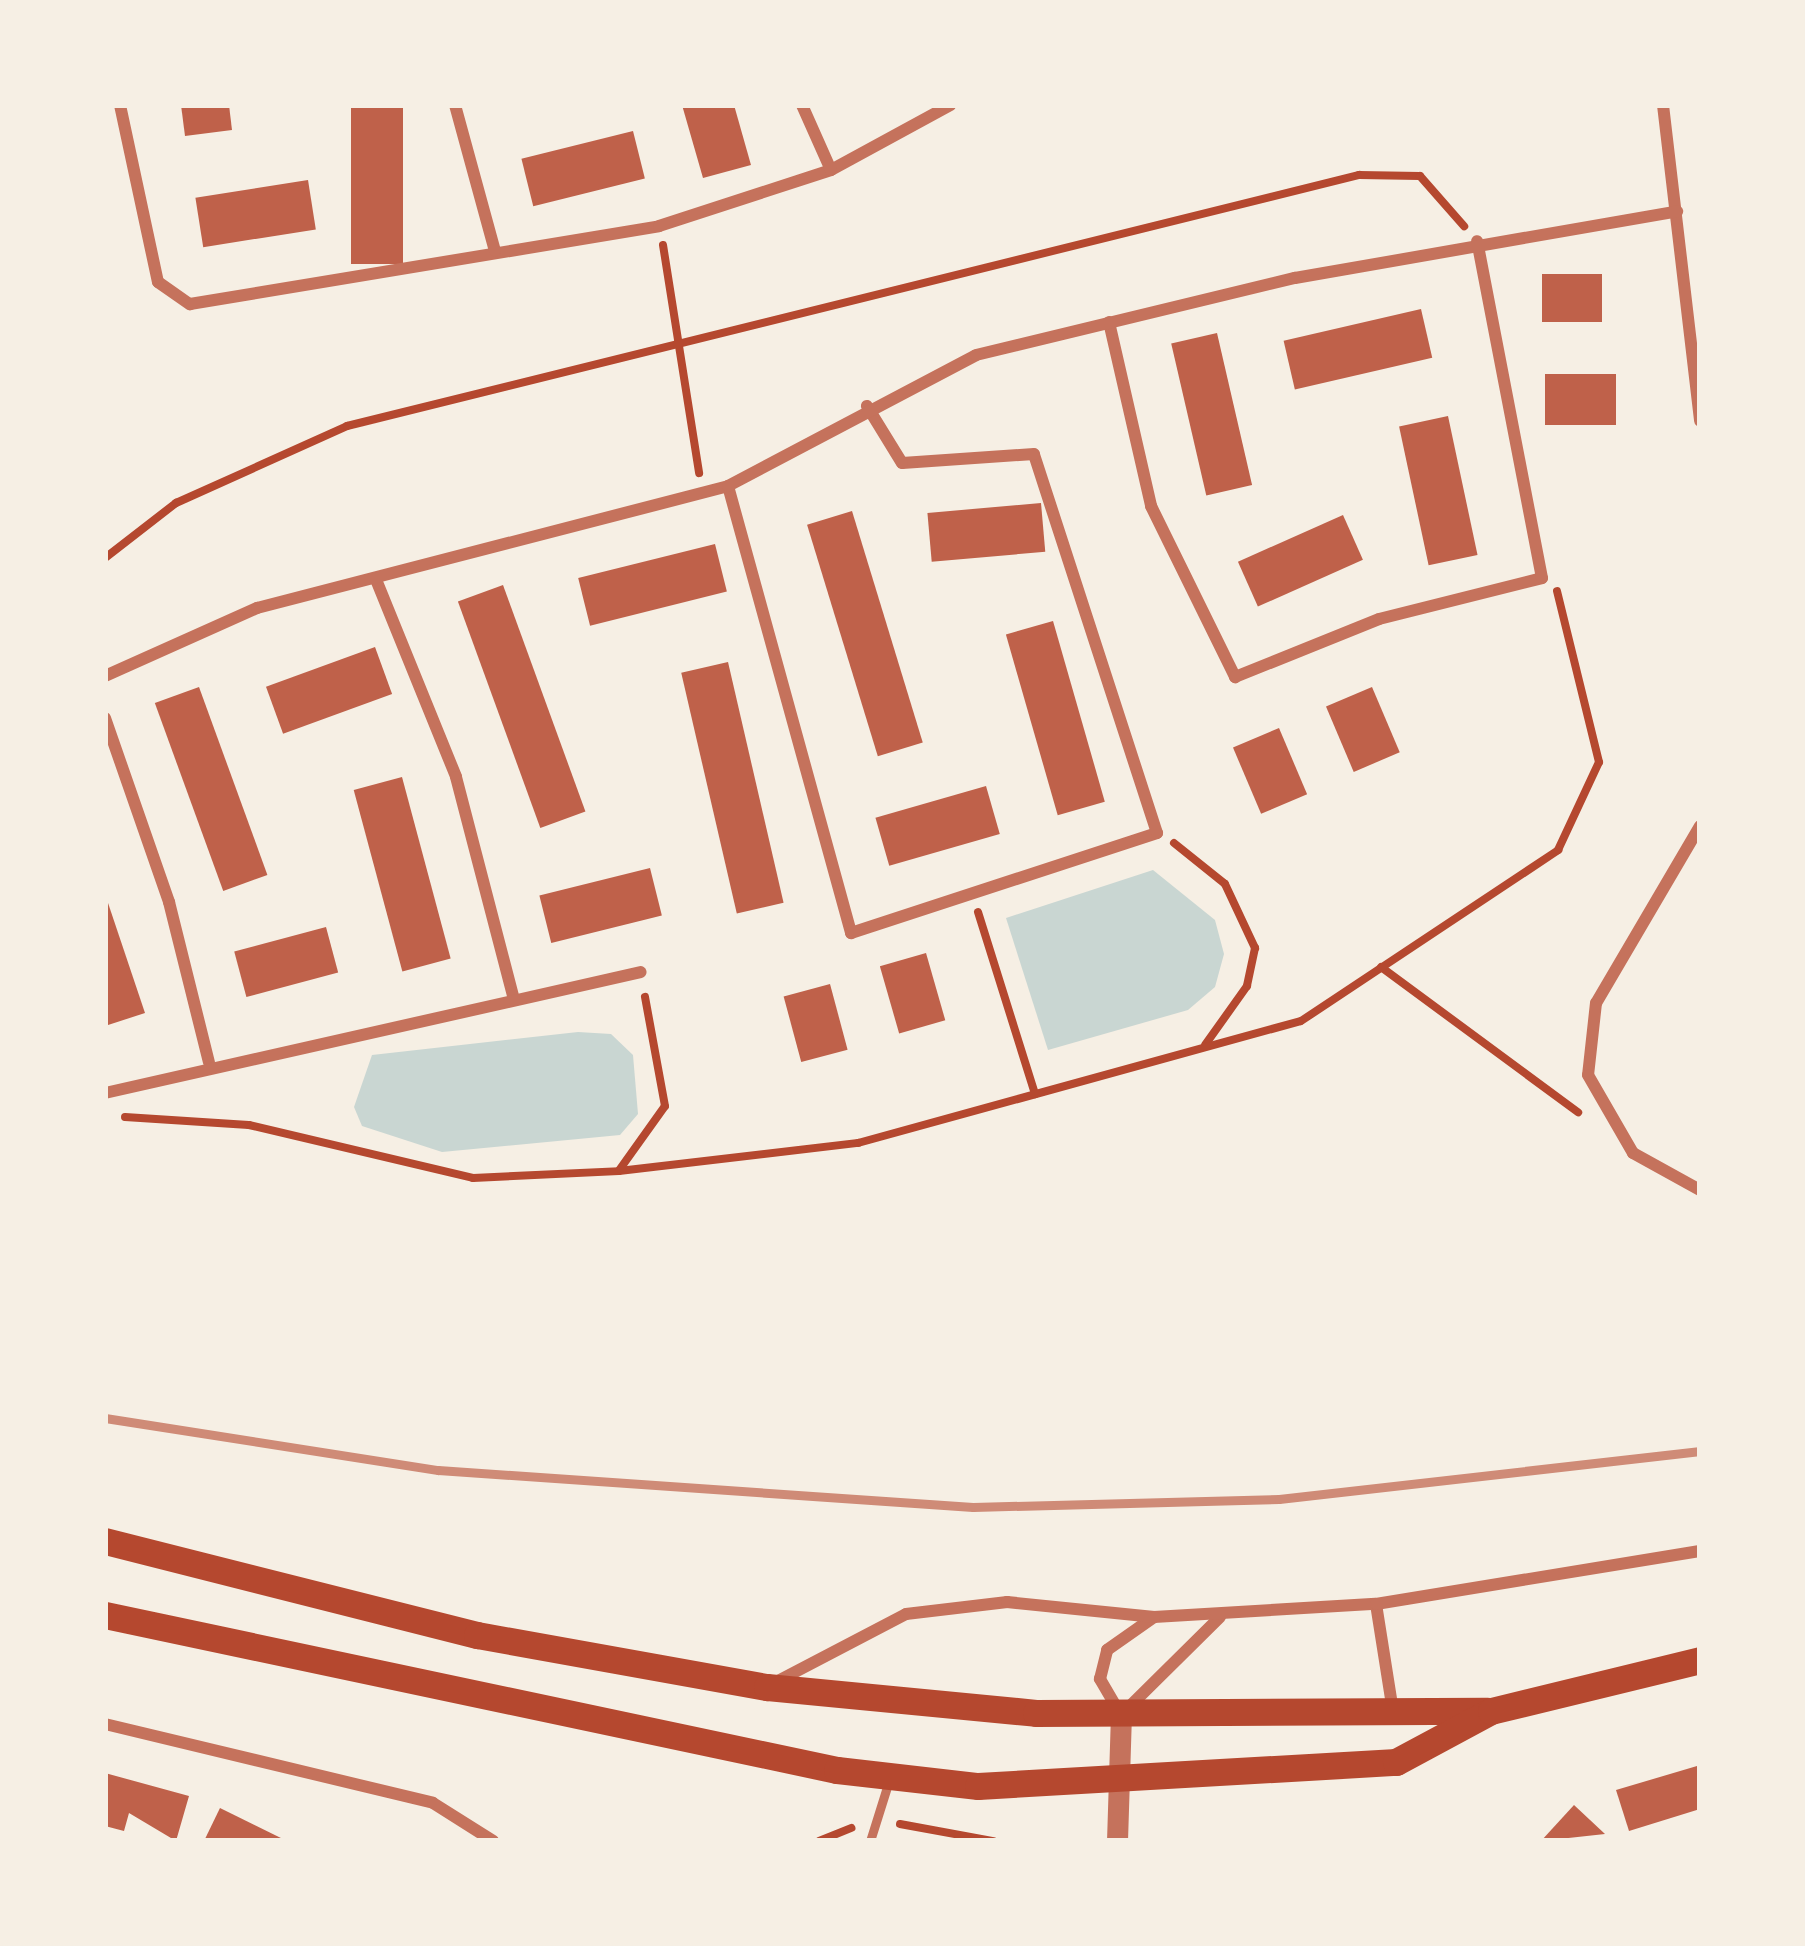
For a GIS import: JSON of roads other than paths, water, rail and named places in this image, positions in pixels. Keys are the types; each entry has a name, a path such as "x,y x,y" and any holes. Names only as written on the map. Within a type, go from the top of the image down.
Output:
{"highway":[{"path":"105,1540 477,1635 767,1687 1121,1715 1392,1705 1491,1711"},
{"path":"105,1615 890,1776 1118,1785 1396,1762 1491,1711 1700,1660"}],"street":[{"path":"120,105 158,282 190,304 346,286 495,251 659,226 831,170 950,105"},
{"path":"454,105 495,251"},
{"path":"802,105 831,170"},
{"path":"1663,105 1700,421"},
{"path":"105,676 257,608 377,582 728,486 802,455 867,406 976,355 1477,241 1677,212"},
{"path":"1108,322 1151,506 1235,677 1379,619 1543,578 1477,241"},
{"path":"728,486 850,933 1157,832 1034,454 902,463 867,406"},
{"path":"377,582 456,777 514,999"},
{"path":"105,718 170,902 209,1062"},
{"path":"1700,826 1596,1004 1588,1075 1633,1153 1700,1190"},
{"path":"105,1094 209,1062 641,972"},
{"path":"767,1687 906,1614 1007,1602 1154,1617 1220,1617 1376,1604 1700,1551"},
{"path":"1376,1604 1392,1705"},
{"path":"1118,1841 1121,1715 1100,1679 1107,1650 1154,1617"},
{"path":"1121,1715 1220,1617"},
{"path":"105,1724 434,1803 493,1841"}],"lane":[{"path":"870,1841 890,1776"}],"railway":[{"path":"105,1418 438,1470 973,1507 1279,1499 1700,1451"}]}
